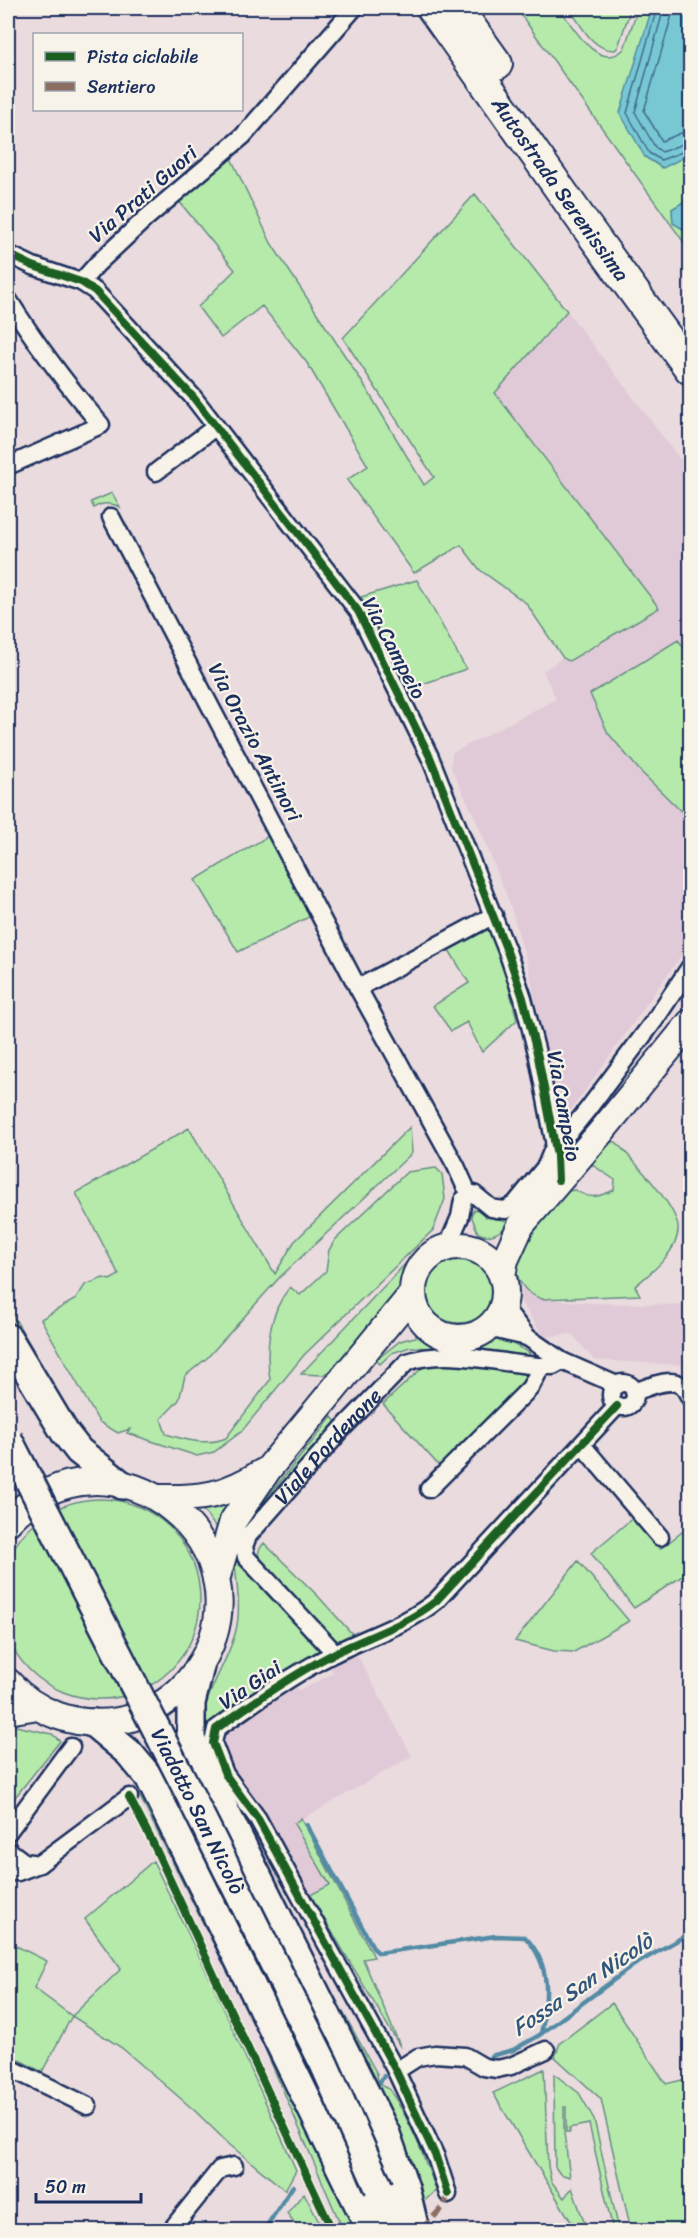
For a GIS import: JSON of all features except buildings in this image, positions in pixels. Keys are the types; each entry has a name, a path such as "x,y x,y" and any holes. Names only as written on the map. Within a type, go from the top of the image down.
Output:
{"highway":[{"name":"Autostrada Serenissima","path":"432,8 690,369"},
{"name":"Autostrada Serenissima","path":"458,8 601,213 690,335"},
{"path":"8,1338 50,1411 72,1442 79,1451 122,1485"},
{"name":"Viadotto San Nicolò","path":"8,1439 185,1785 324,2064 379,2188 395,2230"},
{"path":"200,1665 191,1702 191,1739 386,2134 405,2187 415,2230"},
{"path":"93,1723 121,1745 149,1777 371,2230"}],"main road":[{"path":"502,1276 507,1254 521,1225 561,1160 690,1023"},
{"path":"447,1247 474,1248 491,1244 521,1225"},
{"name":"Viale Pordenone","path":"216,1580 233,1521 269,1468 413,1293 415,1278 423,1263 432,1254 447,1247"},
{"path":"413,1293 420,1315 429,1326 442,1334 458,1338 471,1336 488,1328 498,1317 505,1291 502,1276 490,1258 474,1248"},
{"name":"Viale Pordenone","path":"368,1349 398,1334 429,1326"},
{"name":"Viale Pordenone","path":"157,1498 210,1497 238,1487 269,1468"},
{"name":"Viale Pordenone","path":"8,1522 34,1500 60,1488 94,1482 122,1485 157,1498 178,1514 195,1533 208,1555 216,1580 218,1596 216,1621 210,1646 200,1665 180,1690 154,1709 128,1719 93,1723 66,1719 38,1707 8,1682"},
{"path":"8,1712 38,1707"}],"street":[{"name":"Via Prati Guori","path":"81,282 145,219 243,136 354,8"},
{"name":"Via Campeio","path":"8,256 81,282 103,299 193,397 358,611 430,757 494,915 525,1008 561,1160"},
{"path":"8,299 32,338 69,388 101,425 8,466"},
{"path":"156,472 215,427"},
{"name":"Via Orazio Antinori","path":"111,517 358,988 456,1166 467,1193"},
{"path":"358,988 494,915"},
{"name":"Via Campeio","path":"467,1193 491,1208 506,1210 511,1208 546,1166 561,1160 571,1130 654,1021 690,967"},
{"path":"447,1247 467,1193"},
{"path":"503,1305 527,1337 562,1361 617,1385 627,1384 634,1392"},
{"path":"488,1328 527,1337"},
{"name":"Viale Pordenone","path":"335,1653 246,1557 244,1546 248,1536 343,1428 407,1362 419,1358 450,1357 553,1366 562,1361"},
{"path":"429,1490 530,1388 538,1373 538,1366"},
{"path":"634,1392 663,1383 675,1382 683,1386 690,1398"},
{"path":"617,1385 611,1396 617,1406 625,1407 632,1403 634,1392"},
{"name":"Via Giai","path":"448,2194 436,2157 396,2071 258,1819 225,1774 213,1743 216,1729 285,1681 335,1653 404,1623 436,1601 617,1406"},
{"path":"582,1445 660,1537"},
{"path":"8,1832 71,1747"},
{"path":"8,1872 18,1872 39,1864 129,1797"},
{"path":"8,1850 24,1862 39,1864"},
{"path":"396,2071 418,2057 435,2054 465,2056 484,2067 497,2069 511,2066 546,2050"},
{"path":"8,2067 88,2106"},
{"path":"171,2230 220,2169 234,2166"}],"shaded area":[{"path":"567,311 690,472 690,943 562,1123 528,966 510,904 474,815 451,768 452,753 556,699 543,671 563,657 526,603 480,570 450,530 424,485 435,477 470,420"},
{"path":"522,1286 530,1295 547,1299 592,1303 690,1305 690,1378 682,1365 594,1360 572,1334 544,1337 519,1299"},
{"path":"356,1653 412,1756 294,1824 330,1886 310,1895 260,1807 236,1781 223,1754 221,1737 294,1685 299,1690 311,1685 333,1673 329,1666"}],"green space":[{"path":"516,8 559,8 578,35 595,51 605,56 614,55 624,49 638,8 662,8 645,157 662,168 690,154 690,198 672,209 673,223 690,233 690,251"},
{"path":"569,8 631,8 618,47 615,50 600,46 583,29"},
{"path":"230,156 271,243 366,388 424,485 434,477 343,338 475,194 567,311 495,393 659,608 569,661 563,658 526,603 480,570 461,545 414,573 347,480 368,466 307,363 262,306 221,338 198,307 235,270 178,200"},
{"path":"112,493 120,507 107,504 94,508 91,502"},
{"path":"417,580 466,669 405,690 361,597"},
{"path":"678,640 690,655 690,820 640,771 608,733 590,694"},
{"path":"270,835 313,915 238,952 195,880"},
{"path":"494,926 517,1020 482,1052 467,1022 451,1031 433,1006 469,983 449,950"},
{"path":"410,1127 412,1153 279,1278 207,1358 185,1376 179,1400 161,1419 166,1434 204,1442 226,1438 270,1380 268,1356 270,1331 277,1308 290,1287 300,1295 326,1271 329,1250 335,1240 407,1172 436,1168 442,1174 445,1199 433,1230 304,1355 241,1432 214,1452 197,1456 127,1433 130,1429 118,1433 99,1422 41,1319 76,1299 85,1285 103,1278 110,1280 119,1275 76,1193 189,1128 275,1274 294,1242"},
{"path":"603,1141 616,1142 662,1195 676,1218 678,1228 674,1245 663,1261 635,1286 640,1295 542,1299 525,1289 519,1279 516,1267 518,1254 545,1212 566,1192 575,1190 594,1196 614,1190 615,1180 588,1162"},
{"path":"480,1209 504,1220 511,1219 512,1222 492,1235 478,1233 471,1215 474,1210"},
{"path":"459,1255 472,1258 483,1265 490,1276 493,1289 490,1302 483,1313 472,1320 459,1323 446,1320 435,1313 428,1302 425,1289 428,1276 435,1265 446,1258"},
{"path":"406,1263 399,1291 391,1305 369,1333 336,1368 323,1375 301,1374"},
{"path":"8,1307 95,1455 69,1421 8,1317"},
{"path":"419,1336 459,1346 492,1337 501,1338 530,1353 526,1357 495,1351 410,1347 392,1353 380,1364 376,1360 400,1341"},
{"path":"424,1366 475,1366 531,1375 474,1432 443,1470 383,1404"},
{"path":"332,1417 337,1423 242,1537 244,1526"},
{"path":"239,1495 218,1530 198,1504"},
{"path":"110,1499 120,1500 147,1510 164,1521 178,1535 193,1561 199,1579 199,1619 189,1646 178,1663 164,1677 147,1688 120,1698 90,1699 80,1698 53,1688 36,1677 22,1663 11,1646 1,1619 0,1589 1,1579 11,1552 22,1535 36,1521 53,1510 80,1500"},
{"path":"634,1517 660,1549 690,1526 690,1571 634,1608 591,1553"},
{"path":"264,1543 317,1595 355,1637 339,1644 262,1564 258,1553"},
{"path":"234,1550 319,1646 320,1653 203,1727 207,1702 232,1642 238,1620"},
{"path":"578,1561 629,1621 574,1652 554,1651 515,1641"},
{"path":"8,1726 52,1734 60,1741 8,1806"},
{"path":"205,1746 247,1814 244,1819 320,1970 377,2074 379,2082 389,2089 416,2138 436,2190 417,2208"},
{"path":"146,1791 360,2230 343,2230 260,2037 139,1795"},
{"path":"301,1818 374,1957 363,1959 401,2048 310,1895 330,1885 294,1824"},
{"path":"153,1861 212,1983 296,2170 285,2190 230,2145 194,2110 122,2048 72,2016 121,1969 85,1919"},
{"path":"8,1942 47,1961 34,1988 72,2016 42,2072 8,2054"},
{"path":"612,2003 666,2084 690,2078 690,2230 631,2230 601,2099 555,2057 560,2043"},
{"path":"544,2069 548,2166 551,2181 564,2198 572,2188 587,2230 576,2230 493,2093"},
{"path":"554,2074 579,2093 594,2119 619,2230 593,2230 612,2226 589,2124 569,2128 570,2132 566,2132 566,2107 564,2107 564,2133 570,2177 560,2174 555,2167"},
{"path":"304,2193 323,2230 300,2230 287,2213"}],"water":[{"path":"652,8 690,8 690,154 663,168 645,157 620,113"},
{"path":"690,198 690,233 673,223 672,209"}],"waterway":[{"path":"307,1825 374,1949 379,1953 496,1936 525,1937 540,1959 546,1983 541,2034"},
{"name":"Fossa San Nicolò","path":"491,2056 513,2050 538,2036 634,1965 690,1933"},
{"name":"Fossa San Nicolò","path":"380,2082 384,2076"},
{"name":"Fossa San Nicolò","path":"264,2230 293,2186"}],"marked path":[{"path":"421,2230 443,2207 448,2194"}],"cycle path":[{"path":"8,254 33,266 81,282 95,291 193,397 358,611 430,757 507,951 523,998 538,1057 557,1156 558,1180"},
{"path":"448,2194 436,2157 396,2071 258,1819 225,1774 213,1743 216,1729 303,1671 333,1654 399,1624 436,1601 617,1406"},
{"path":"129,1797 152,1841 332,2230"}]}
